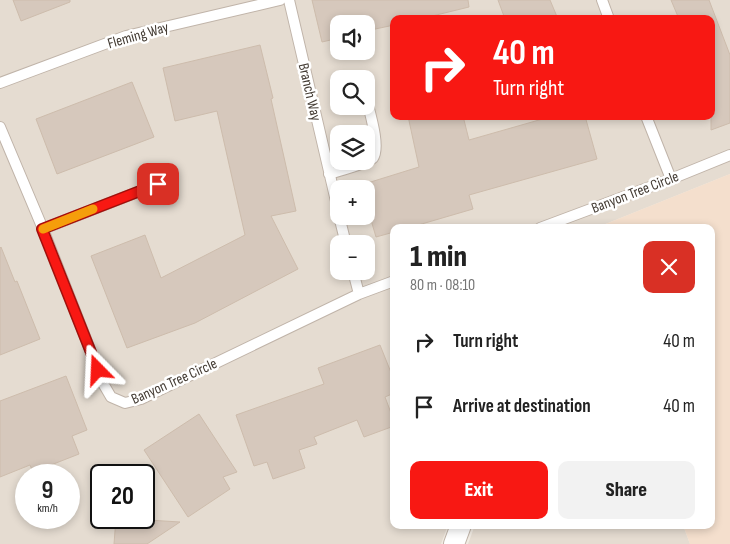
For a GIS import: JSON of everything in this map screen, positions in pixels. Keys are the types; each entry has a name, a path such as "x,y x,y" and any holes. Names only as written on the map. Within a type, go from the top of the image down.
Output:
{"street":[{"path":"454,544 460,529"}],"lane":[{"name":"Fleming Way","path":"0,83 126,36 280,0"},
{"name":"Branch Way","path":"289,0 330,180"},
{"path":"602,0 608,15"},
{"path":"329,174 372,159 375,152 375,141 370,115"},
{"path":"648,120 671,179"},
{"name":"Banyon Tree Circle","path":"0,126 104,385 111,397 124,403 141,399 358,294 390,282"},
{"name":"Banyon Tree Circle","path":"551,224 730,155"},
{"path":"42,229 158,184"},
{"path":"355,280 358,294"}],"shaded area":[{"path":"0,0 730,0 730,174 605,224 390,224 390,529 447,529 441,544 0,544"},
{"path":"730,174 730,544 690,544 684,529 715,529 715,224 605,224"},
{"path":"474,529 684,529 690,544 468,544"}],"building":[{"path":"13,0 70,0 70,2 21,21"},
{"path":"312,0 468,0 469,7 436,15 390,15 390,26 375,29 375,15 330,15 330,40 322,42"},
{"path":"498,0 550,0 556,15 504,15"},
{"path":"671,0 709,0 715,15 677,15"},
{"path":"715,16 730,55 730,123 711,130 711,120 715,120"},
{"path":"260,45 296,211 271,216 298,269 195,323 127,348 91,256 145,235 161,278 245,235 217,111 175,121 163,68"},
{"path":"132,82 154,137 57,174 36,119"},
{"path":"409,120 464,120 469,140 539,120 586,120 597,159 469,195 473,209 422,224 390,224 390,233 376,237 372,225 375,225 375,181 419,167"},
{"path":"0,248 40,339 0,355"},
{"path":"380,345 390,370 390,395 385,397 390,410 390,427 364,437 357,420 314,437 317,444 299,450 305,468 273,479 267,462 254,466 236,415 324,384 318,368"},
{"path":"66,376 87,430 72,436 79,454 53,464 15,464 15,471 0,477 0,401"},
{"path":"199,414 237,472 223,477 230,489 188,517 155,464 144,450"},
{"path":"155,520 180,522 147,544 114,544 115,529 155,529"}],"slow traffic":[{"path":"43,229 93,209"}],"route":[{"path":"98,370 42,229 158,184"}]}
